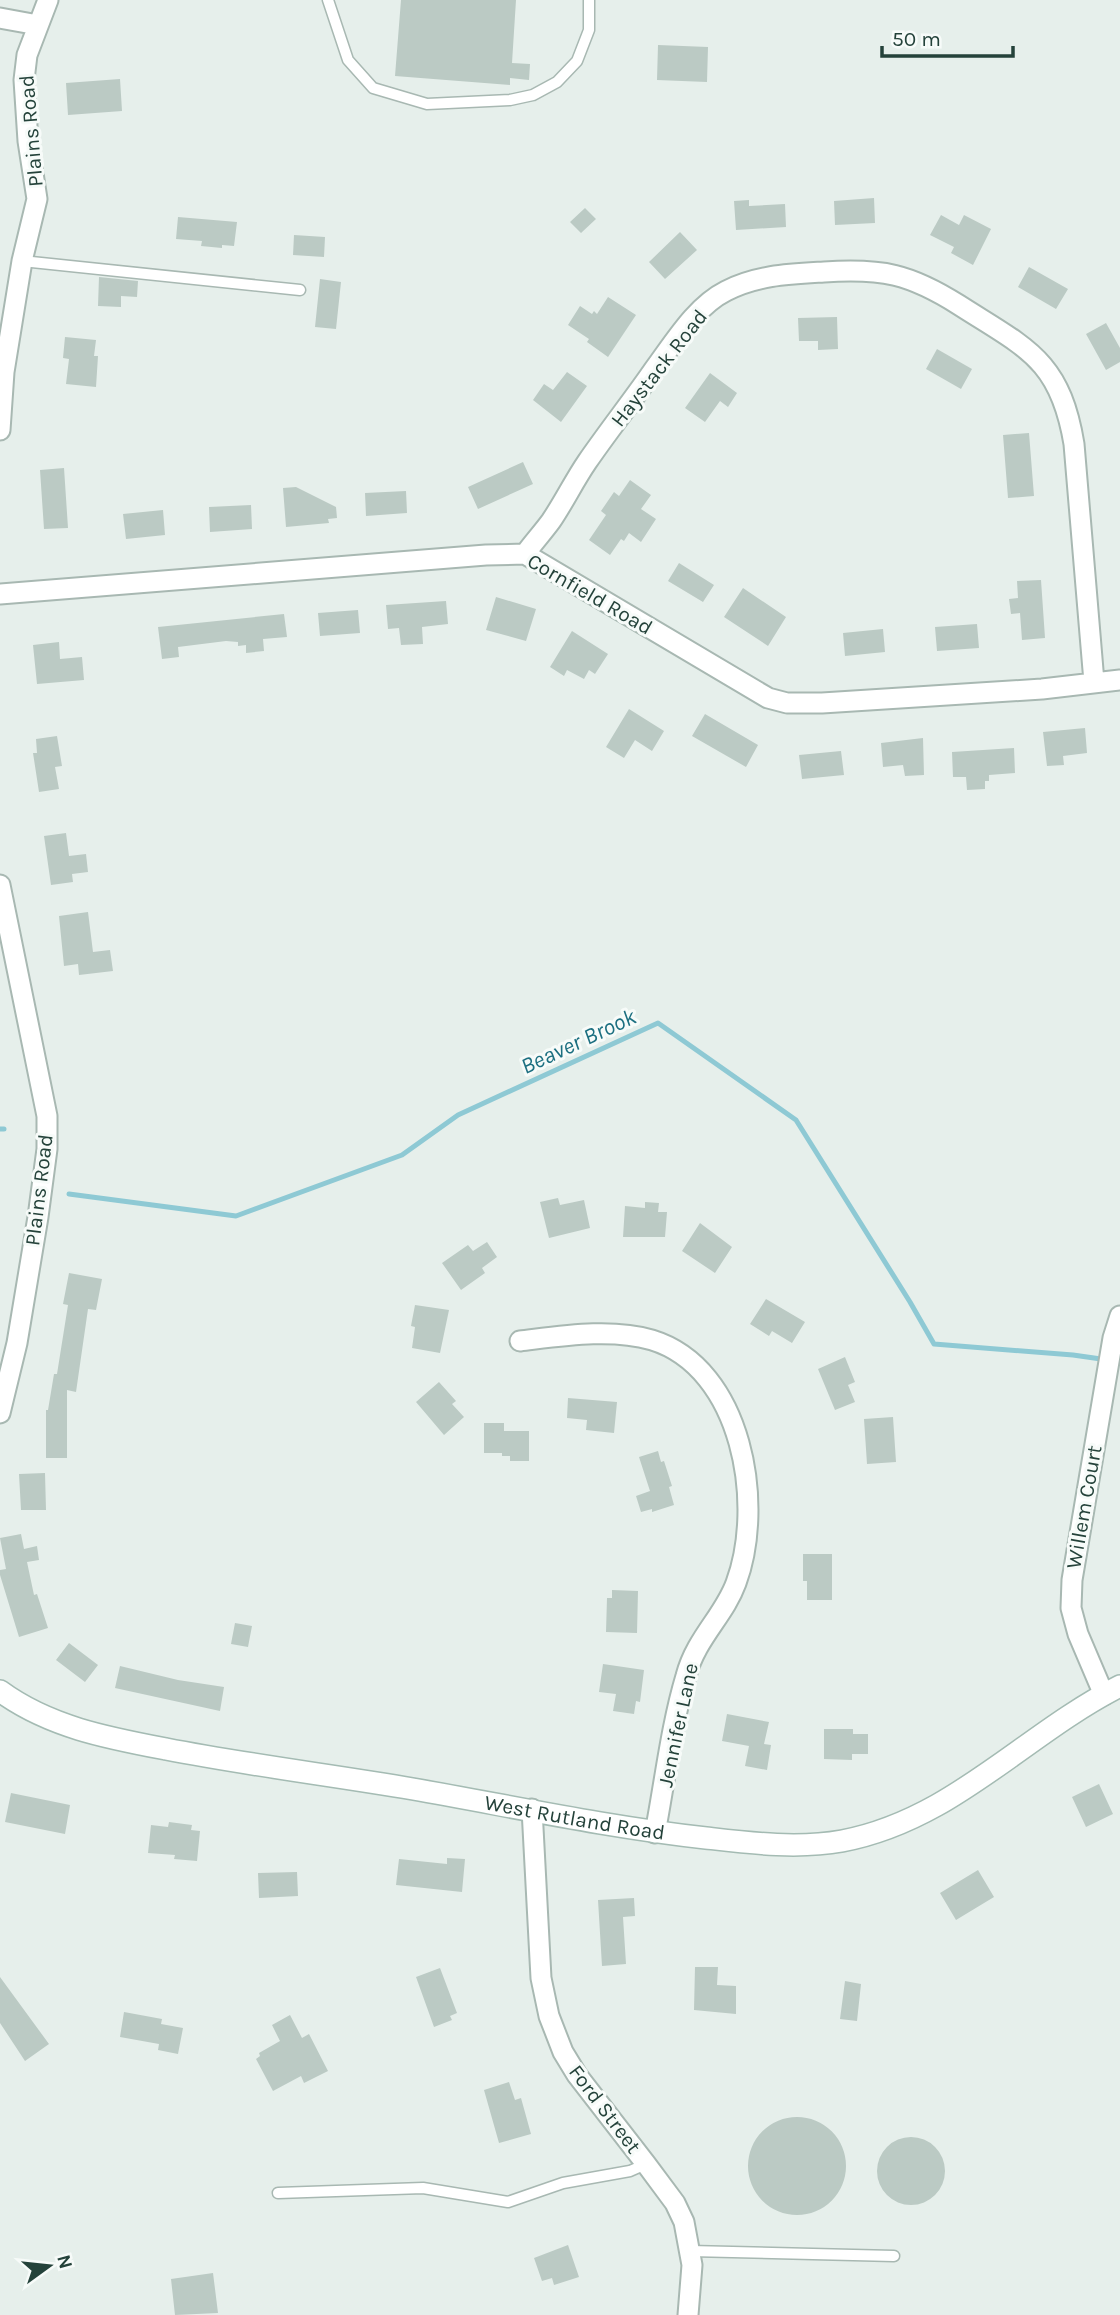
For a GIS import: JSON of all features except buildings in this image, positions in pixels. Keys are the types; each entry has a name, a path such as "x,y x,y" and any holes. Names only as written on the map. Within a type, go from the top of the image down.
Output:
{"main road":[{"name":"West Rutland Road","path":"0,1691 18,1704 49,1719 124,1741 221,1760 655,1832 748,1843 811,1845 844,1840 928,1812 973,1785 1092,1700 1112,1691"}],"street":[{"name":"Plains Road","path":"0,430 2,372 22,261 37,199 28,141 24,80 27,55 48,0"},
{"path":"0,18 38,25"},
{"name":"Haystack Road","path":"525,554 550,523 585,464 677,339 703,308 724,292 754,279 785,274 871,271 906,277 935,290 1032,352 1048,370 1061,393 1070,417 1074,444 1094,682"},
{"name":"Cornfield Road","path":"0,594 525,554 735,680 768,698 788,703 1042,689 1120,680"},
{"name":"Plains Road","path":"0,885 10,986 47,1116 47,1149 17,1343 0,1413"},
{"name":"Willem Court","path":"1112,1691 1077,1634 1071,1608 1072,1580 1113,1338 1120,1316"},
{"name":"Jennifer Lane","path":"520,1341 617,1335 651,1340 673,1348 693,1363 713,1384 738,1440 748,1496 748,1518 741,1564 736,1583 698,1644 685,1677 655,1832"},
{"name":"Ford Street","path":"532,1810 541,1978 549,2016 563,2052 577,2075 675,2203 684,2222 692,2265 688,2315"}],"lane":[{"path":"328,0 348,60 373,88 427,104 510,100 533,95 557,82 577,61 589,30 589,0"},
{"path":"22,261 300,290"},
{"path":"278,2193 423,2188 508,2202 563,2183 630,2171 646,2164"},
{"path":"690,2250 894,2256"}],"waterway":[{"name":"Beaver Brook","path":"69,1194 236,1216 402,1155 458,1115 658,1023 796,1120 934,1344 1101,1359"}]}
